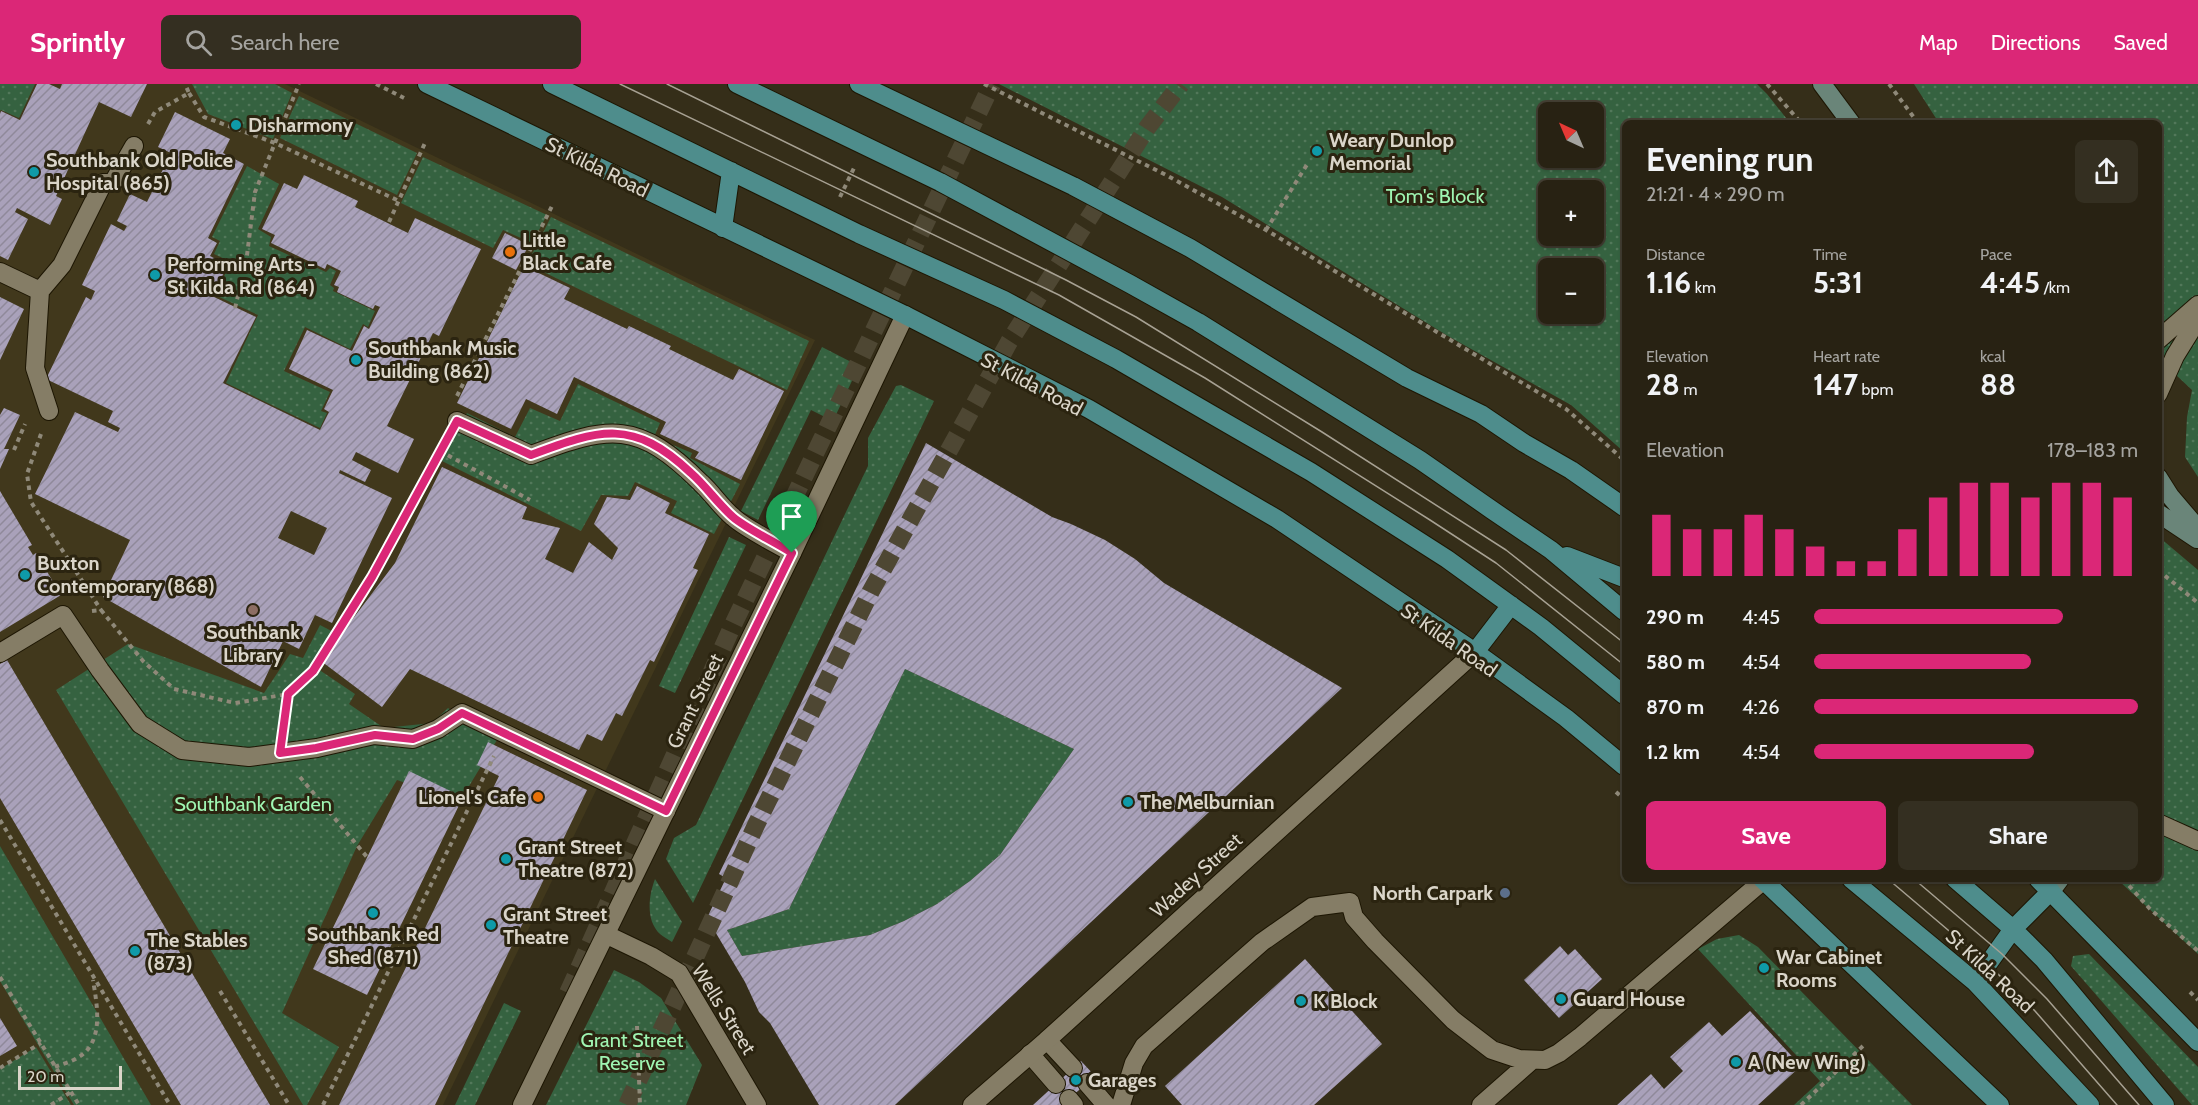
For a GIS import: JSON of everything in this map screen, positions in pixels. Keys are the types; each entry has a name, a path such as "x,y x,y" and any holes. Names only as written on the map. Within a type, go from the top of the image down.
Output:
{"main road":[{"name":"St Kilda Road","path":"427,84 905,315 1089,409 1277,519 1475,652 1566,718 1622,763"},
{"path":"552,84 859,234 1004,300 1116,360 1311,472 1410,535 1511,605 1622,693"},
{"path":"737,84 940,183 1178,311 1420,460 1551,550 1622,609"},
{"path":"859,84 1072,186 1190,248 1407,378 1481,414 1524,443 1571,470 1622,506"},
{"path":"723,228 731,171"},
{"path":"1551,550 1622,577"},
{"path":"1475,652 1511,605"},
{"path":"1766,882 2000,1105"},
{"name":"St Kilda Road","path":"1855,882 1974,982 2090,1105"},
{"path":"1958,882 2013,929 2044,960 2165,1105"},
{"path":"1974,982 2050,883 2198,1042"}],"street":[{"path":"1822,84 1849,120"},
{"path":"49,411 35,368 40,291 62,265 103,183 114,181 134,146"},
{"path":"0,272 40,291"},
{"path":"2162,336 2198,305"},
{"name":"Grant Street","path":"522,1105 607,935 905,315"},
{"path":"2162,385 2175,356 2198,320"},
{"path":"457,421 531,455 566,442 605,432 634,435 662,448 690,471 732,516 792,553"},
{"path":"2162,483 2198,529"},
{"path":"2162,516 2198,540"},
{"path":"0,654 63,615 140,724 182,750 249,757 316,748 375,735 413,739 438,729 462,713 666,811"},
{"name":"Wadey Street","path":"972,1105 1047,1040 1475,652"},
{"path":"2162,825 2198,841"},
{"path":"1121,1105 1134,1063 1144,1046 1262,942 1312,907 1350,902 1354,917 1453,1020 1492,1050 1531,1061 1545,1060 1559,1053 1760,882"},
{"name":"Wells Street","path":"607,935 651,956 678,973 757,1105"},
{"path":"1047,1040 1073,1068"},
{"path":"1030,1054 1056,1084"},
{"path":"1481,1105 1531,1061"},
{"path":"1087,1083 1106,1105"}],"path":[{"path":"184,84 204,117 275,143 399,201"},
{"path":"235,308 246,263 255,192 299,84"},
{"path":"376,84 405,99"},
{"path":"984,84 1166,175 1266,230 1566,410 1622,458"},
{"path":"1767,84 1798,120"},
{"path":"1889,84 1916,120"},
{"path":"134,146 155,112 189,93"},
{"path":"389,222 425,143"},
{"path":"1266,230 1308,163"},
{"path":"837,203 855,164"},
{"path":"49,411 27,474 31,502 101,610 142,661 174,689 236,703 288,694 313,671 372,577 457,421 453,403 552,206"},
{"path":"440,451 530,500"},
{"path":"2162,573 2198,603"},
{"path":"63,615 101,610"},
{"path":"288,694 280,753 367,857"},
{"path":"322,1105 505,734"},
{"path":"1609,786 1622,797"},
{"path":"0,820 170,1105"},
{"path":"2126,882 2150,909 2198,951"},
{"path":"0,977 79,1105"},
{"path":"55,1067 79,1058 95,1039 98,1010 93,978"},
{"path":"220,991 289,1105"},
{"path":"637,1026 640,1105"},
{"path":"0,1068 41,1043"},
{"path":"1801,1105 1864,1045"},
{"path":"51,1105 71,1092"}],"shaded area":[{"path":"0,84 285,84 815,340 443,1105 0,1105"}],"green space":[{"path":"0,84 35,84 19,118 0,111"},
{"path":"192,84 275,84 292,93 273,139 208,114"},
{"name":"Tom's Block","path":"999,84 1757,84 1788,120 1622,120 1622,450 1571,405 1448,336 1222,197"},
{"path":"1914,84 2198,84 2198,477 2185,457 2187,417 2192,390 2162,362 2162,120 1937,120"},
{"path":"299,96 417,153 397,195 280,138"},
{"path":"423,157 547,215 532,243 503,230 493,248 401,203"},
{"path":"247,166 279,184 258,229 271,237 269,246 326,272 330,268 336,271 330,285 334,288 333,291 375,311 368,327 363,324 350,349 305,327 284,371 330,392 321,411 327,413 320,428 226,383 258,315 215,295 231,262 214,254 220,241 212,237"},
{"path":"551,217 809,341 787,390 527,264"},
{"path":"822,347 859,366 833,421 811,410 758,520 741,511"},
{"path":"578,384 660,423 654,437 692,453 690,458 740,484 714,534 671,513 677,501 635,482 628,496 601,495 581,531 442,461 467,413 515,437 530,408 560,421"},
{"path":"901,385 934,401 693,903 666,859 674,838 696,825 868,466 868,438 896,386"},
{"path":"729,537 746,545 675,693 659,686"},
{"path":"2162,540 2198,570 2198,954 2120,882 2162,882"},
{"name":"Southbank Garden","path":"320,625 341,636 318,669 355,694 349,704 384,728 432,723 448,708 497,740 460,801 397,780 357,846 282,1013 339,1047 307,1105 303,1105 56,690 128,644 264,693 290,654 303,658"},
{"path":"905,669 1074,749 1000,855 970,881 937,904 870,935 742,956 727,930 789,909"},
{"path":"0,846 151,1105 74,1105 0,981"},
{"path":"655,879 682,922 672,942 655,928 650,915 651,892"},
{"path":"1739,935 1758,947 1912,1105 1794,1105 1820,1081 1698,949 1717,939"},
{"path":"2089,954 2198,1067 2198,1105 2192,1105 2071,966 2073,956"},
{"name":"Grant Street Reserve","path":"614,970 639,982 661,998 702,1065 686,1105 546,1105"},
{"path":"504,1003 521,1011 475,1105 455,1105"},
{"path":"36,1047 71,1105 0,1105 0,1069"}],"building":[{"name":"Southbank Old Police Hospital (865)","path":"37,84 49,84 60,89 62,84 147,84 131,117 99,102 56,196 62,199 50,225 17,208 15,212 28,219 8,260 0,256 0,114 1,111 20,120"},
{"path":"175,112 230,139 223,153 244,164 208,238 217,243 210,256 228,265 212,296 256,317 223,383 320,430 329,412 324,409 333,390 289,369 307,330 352,351 364,326 369,329 380,307 375,305 373,309 337,292 339,287 334,285 341,271 327,264 325,269 271,243 275,235 262,229 284,183 297,189 304,175 358,201 355,207 408,233 415,218 481,249 439,336 433,333 387,426 414,439 398,473 356,452 352,460 371,470 365,482 340,470 339,473 392,498 332,623 315,615 299,649 283,641 261,687 103,597 130,540 35,494 75,412 118,432 120,428 108,422 113,411 46,379 86,297 91,300 95,291 82,285 111,224 124,231 127,226 117,221 130,194 147,202 171,153 158,147","holes":["291,511 327,528 314,555 278,538"]},
{"name":"Little Black Cafe","path":"505,233 529,245 516,270 492,258"},
{"path":"524,266 570,288 564,299 627,329 629,326 671,346 669,349 733,380 739,369 784,391 741,480 695,458 699,452 660,434 666,422 574,377 557,414 526,399 511,429 457,403"},
{"path":"0,297 24,309 0,360"},
{"path":"4,408 20,415 4,449 9,449 0,469 0,415"},
{"name":"The Melburnian","path":"926,443 1052,517 1105,540 1135,559 1164,583 1342,688 895,1105 819,1105 770,1023 759,1012 745,982 707,918 726,878 719,874","holes":["905,669 1074,749 1000,855 970,881 937,904 870,935 742,956 727,930 789,909"]},
{"path":"442,467 527,507 522,519 560,528 545,559 573,573 589,542 612,560 618,548 594,524 607,497 630,500 637,486 670,503 665,513 709,534 693,568 698,570 654,662 650,660 622,716 616,713 602,741 587,734 579,750 410,669 382,707 321,661 395,563"},
{"name":"Buxton Contemporary (868)","path":"0,491 32,545 28,547 33,555 36,553 61,595 0,632"},
{"name":"The Stables (873)","path":"7,660 270,1105 181,1105 0,798 0,664"},
{"path":"488,742 587,790 435,1105 339,1105 499,776 477,765"},
{"name":"Southbank Red Shed (871)","path":"409,771 463,797 367,995 313,969"},
{"name":"Guard House","path":"1560,946 1568,955 1575,949 1602,979 1559,1018 1524,980"},
{"name":"K Block","path":"1305,959 1382,1044 1314,1105 1182,1105 1165,1086"},
{"name":"A (New Wing)","path":"1750,1011 1801,1066 1758,1105 1617,1105 1651,1074 1664,1089 1683,1071 1670,1057 1709,1022 1722,1036"},
{"path":"0,1018 17,1046 0,1056"},
{"name":"Garages","path":"1081,1061 1095,1076 1062,1105 1033,1105"}],"tunnel":[{"path":"568,993 732,627 992,84"},
{"path":"627,1105 756,825 871,591 1009,342 1147,128 1181,84"}],"tram line":[{"path":"620,84 1059,295 1205,378 1496,563 1622,663"},
{"path":"667,84 1066,280 1136,317 1322,432 1506,550 1622,641"},
{"path":"1892,882 1988,964 2035,1011 2117,1105"},
{"path":"1918,882 2002,954 2047,999 2139,1105"}],"place":[{"name":"Disharmony","path":"236,125"},
{"name":"Weary Dunlop Memorial","path":"1317,151"},
{"name":"Southbank Old Police Hospital (865)","path":"34,172"},
{"name":"Little Black Cafe","path":"510,252"},
{"name":"Performing Arts - St Kilda Rd (864)","path":"155,275"},
{"name":"Southbank Music Building (862)","path":"356,360"},
{"name":"Buxton Contemporary (868)","path":"25,575"},
{"name":"Southbank Library","path":"253,610"},
{"name":"Lionel's Cafe","path":"538,797"},
{"name":"The Melburnian","path":"1128,802"},
{"name":"Grant Street Theatre (872)","path":"506,859"},
{"name":"North Carpark","path":"1505,893"},
{"name":"Southbank Red Shed (871)","path":"373,913"},
{"name":"Grant Street Theatre","path":"491,925"},
{"name":"The Stables (873)","path":"135,951"},
{"name":"War Cabinet Rooms","path":"1764,968"},
{"name":"Guard House","path":"1561,999"},
{"name":"K Block","path":"1301,1001"},
{"name":"A (New Wing)","path":"1736,1062"},
{"name":"Garages","path":"1076,1080"}],"route":[{"path":"457,421 531,455 566,442 605,432 634,435 662,448 690,471 732,516 792,553 666,811 462,713 438,729 413,739 375,735 280,753 288,694 313,671 372,577 457,421"}]}
